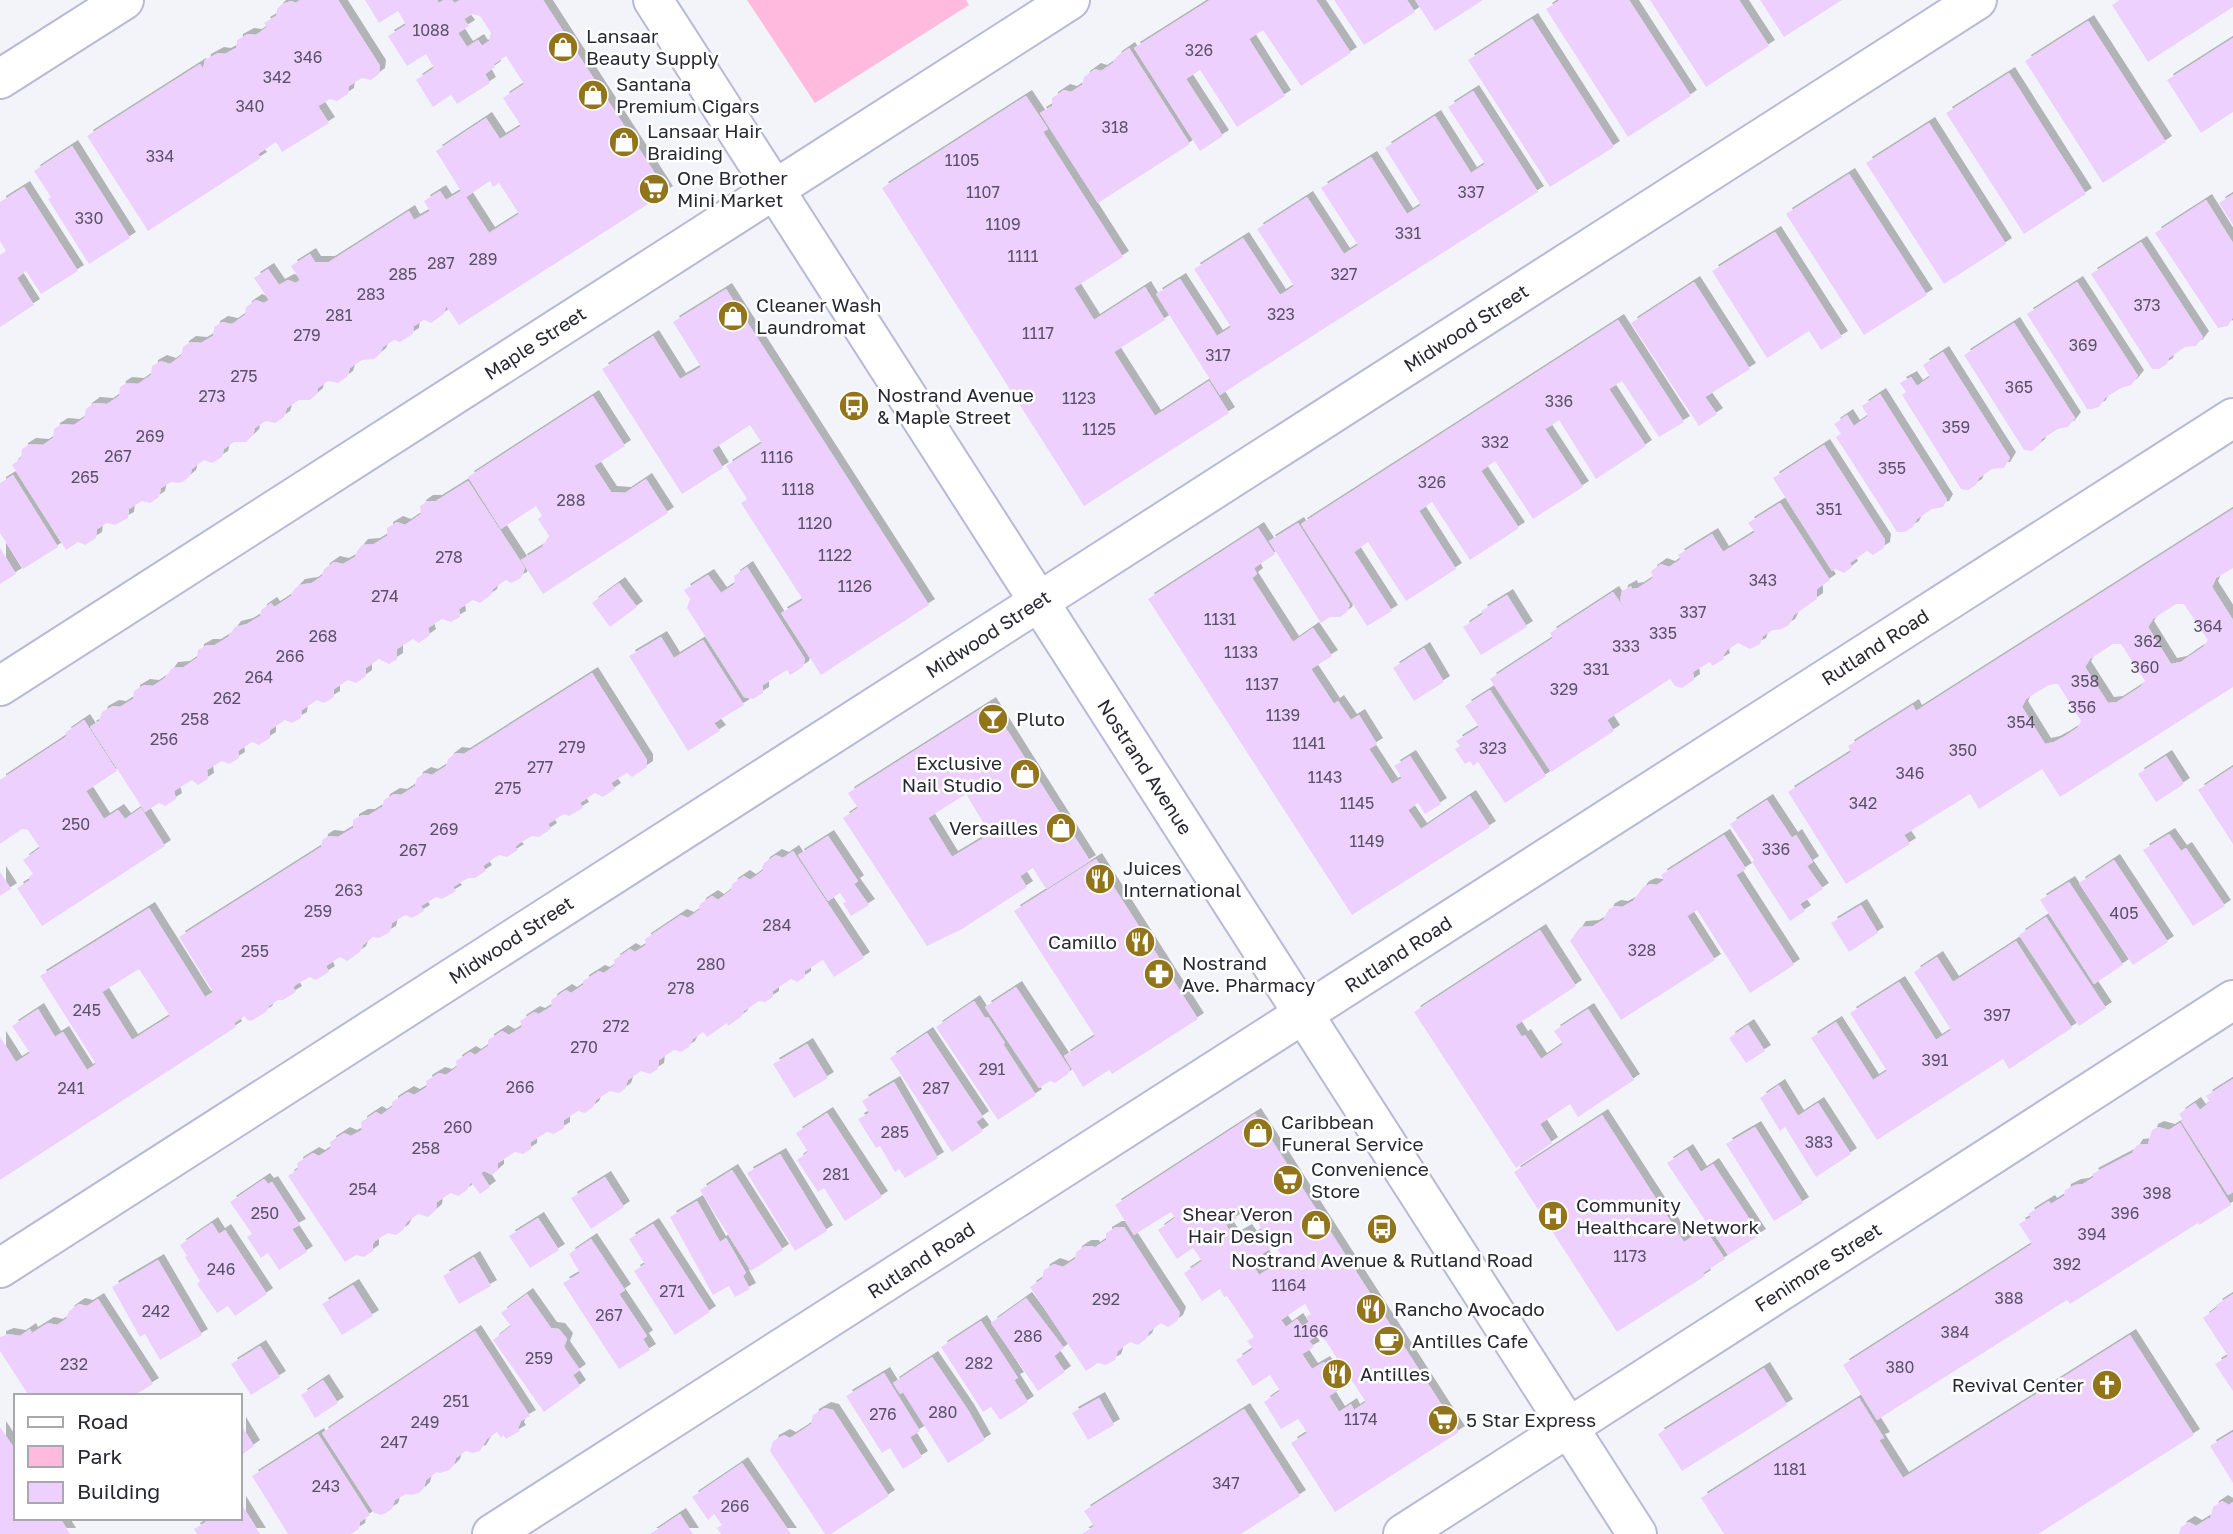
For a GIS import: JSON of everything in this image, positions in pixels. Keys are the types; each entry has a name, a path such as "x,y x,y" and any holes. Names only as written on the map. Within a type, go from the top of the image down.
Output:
{"street":[{"path":"0,79 124,0"},
{"name":"Nostrand Avenue","path":"653,0 1637,1534"},
{"name":"Maple Street","path":"0,686 1070,0"},
{"name":"Midwood Street","path":"0,1268 1977,0"},
{"name":"Rutland Road","path":"492,1534 2233,418"},
{"name":"Fenimore Street","path":"1402,1534 2233,1000"}],"green space":[{"path":"747,0 966,0 969,5 815,103"}],"building":[{"path":"300,0 338,0 380,66 379,74 371,80 362,78 349,86 348,94 337,101 330,99 318,106 329,123 282,152 276,142 258,154 261,158 148,231 87,136 200,64 203,69 205,60 236,48 237,40 248,34 256,35 267,27 264,23 276,16 277,9 282,4"},
{"path":"365,0 437,0 439,3 452,0 455,3 460,0 543,0 667,192 459,325 446,306 444,314 431,323 424,320 414,326 413,334 400,342 394,340 383,347 374,359 362,360 350,368 347,377 338,383 328,381 318,388 317,394 310,400 299,400 287,408 284,417 275,423 266,421 255,428 253,435 246,442 234,442 224,449 222,457 212,463 204,460 192,469 190,476 184,481 171,482 161,488 159,497 150,503 142,501 129,509 128,518 115,525 107,523 97,529 96,538 85,545 78,542 66,550 12,465 21,458 22,449 30,444 43,445 53,438 54,429 62,424 74,425 84,418 86,409 94,403 107,404 119,396 120,387 126,383 138,384 151,375 152,366 161,361 170,364 181,356 183,347 190,342 201,343 213,336 214,327 222,322 232,324 245,315 246,307 256,300 264,303 269,300 254,278 268,269 279,285 288,280 296,283 300,280 291,266 310,254 315,262 329,262 409,211 414,220 430,211 424,201 440,191 446,200 461,191 436,151 486,118 500,139 521,126 503,98 524,84 506,56 485,74 490,83 457,104 451,95 433,107 416,80 434,68 426,54 407,66 388,36 406,25 398,11 379,23","holes":["472,14 480,16 491,33 489,41 482,46 478,40 467,47 458,33 469,26 464,19","490,181 493,187 499,183 519,214 489,233 466,197"]},
{"path":"1210,0 1316,0 1351,53 1301,86 1263,30 1249,39 1285,96 1237,127 1200,70 1186,79 1223,136 1200,151 1134,48"},
{"path":"1334,0 1407,0 1415,12 1364,45"},
{"path":"1415,0 1483,0 1435,31"},
{"path":"1560,0 1629,0 1691,96 1628,137 1546,9"},
{"path":"1650,0 1739,0 1769,46 1706,87"},
{"path":"1760,0 1842,0 1784,37"},
{"path":"2120,0 2233,0 2233,7 2148,62 2112,5"},
{"path":"1532,19 1614,147 1550,187 1468,60"},
{"path":"2088,21 2166,142 2103,183 2025,61"},
{"path":"2233,38 2233,112 2201,133 2167,80"},
{"path":"1129,48 1190,144 1098,203 1040,113 1052,106 1052,98 1064,90 1071,92 1082,85 1084,77 1095,69 1101,71"},
{"path":"2009,73 2086,194 2024,234 1946,113"},
{"path":"1473,91 1538,192 1220,395 1156,294 1180,279 1217,336 1225,331 1231,327 1194,269 1243,238 1280,295 1288,290 1294,286 1257,229 1307,197 1344,254 1358,245 1321,188 1371,157 1407,214 1421,205 1385,148 1435,116 1471,173 1485,164 1448,107"},
{"path":"1026,96 1048,129 1043,132 1123,257 1074,288 1094,320 1145,287 1165,320 1114,352 1135,385 1155,416 1209,381 1229,413 1084,506 882,188"},
{"path":"1929,123 2006,244 1944,284 1866,163"},
{"path":"72,146 130,238 89,264 48,199 51,197 34,171"},
{"path":"1849,174 1927,295 1864,335 1786,214"},
{"path":"24,187 78,271 41,294 26,271 17,278 34,305 0,327 0,255 6,251 0,241 0,202"},
{"path":"2233,194 2233,225 2219,203"},
{"path":"2206,200 2233,243 2233,317 2228,326 2218,328 2155,233"},
{"path":"1775,232 1842,337 1821,350 1809,331 1767,358 1712,271"},
{"path":"2141,242 2203,337 2196,346 2185,347 2159,369 2152,369 2091,274"},
{"path":"1694,282 1750,369 1705,397 1717,414 1699,426 1631,323"},
{"path":"2077,282 2138,376 2131,385 2121,388 2105,398 2099,407 2092,409 2087,409 2027,314"},
{"path":"726,289 929,605 821,675 781,613 803,600 741,503 747,499 726,466 762,443 750,425 712,450 723,468 682,494 602,369 653,336 680,379 701,367 673,322"},
{"path":"1618,320 1684,422 1659,437 1622,381 1609,389 1646,446 1596,479 1559,420 1545,429 1583,487 1533,519 1495,461 1481,471 1519,528 1470,560 1432,502 1419,511 1456,569 1406,601 1368,542 1354,552 1392,611 1367,626 1301,524"},
{"path":"2014,323 2075,418 2068,427 2058,429 2042,439 2032,451 2024,450 1964,355"},
{"path":"1943,352 2010,458 2004,468 1992,469 1968,490 1961,489 1902,395 1906,392 1900,383 1911,377 1917,386 1930,377 1923,365"},
{"path":"1880,394 1947,500 1943,507 1932,509 1917,519 1913,527 1905,532 1897,532 1836,437 1841,434 1834,424 1847,415 1854,426 1868,416 1862,406"},
{"path":"593,396 625,446 594,466 611,492 625,493 646,479 668,513 543,594 521,560 542,547 549,536 538,519 542,516 536,506 501,529 468,477"},
{"path":"1824,445 1885,540 1884,548 1873,555 1867,551 1850,563 1852,567 1844,573 1835,569 1832,571 1773,478"},
{"path":"13,475 58,547 23,569 0,533 0,483"},
{"path":"468,481 525,568 521,578 511,583 506,580 480,603 473,600 459,609 460,617 451,622 442,619 428,628 430,635 419,643 413,639 397,649 397,659 389,664 379,659 366,668 366,676 356,683 348,680 334,689 334,697 324,703 317,700 302,710 301,718 292,723 285,720 270,730 270,738 259,745 252,742 238,751 239,758 229,764 222,761 207,770 208,779 198,785 192,780 174,791 176,799 165,806 159,803 145,812 90,727 99,721 102,712 113,706 120,707 133,699 134,691 144,685 153,686 165,678 172,668 184,667 197,658 198,650 207,645 215,645 228,637 235,627 260,616 261,610 271,603 274,607 291,596 299,585 312,583 322,576 324,569 334,562 343,564 355,557 362,545 374,544 387,536 387,528 397,522 405,525 421,514 420,506 427,501 436,501"},
{"path":"1780,503 1830,580 1817,589 1817,599 1794,615 1789,625 1763,636 1760,644 1750,649 1738,643 1727,650 1724,659 1712,666 1710,662 1693,672 1694,680 1682,688 1675,686 1670,679 1607,720 1614,731 1551,772 1490,679 1553,638 1550,633 1613,592 1626,611 1620,600 1622,591 1631,586 1632,589 1638,588 1653,578 1651,571 1661,564 1669,567 1681,559 1678,555 1712,534 1723,552 1755,532 1748,523"},
{"path":"2233,509 2233,568 2216,578 2212,587 2233,620 2233,687 2060,797 2042,769 1979,809 1970,794 1904,835 1910,844 1846,884 1788,792 1851,752 1848,746 1913,705 1916,711","holes":["2176,604 2184,604 2208,640 2203,647 2181,662 2171,664 2148,627 2153,619","2113,644 2121,644 2145,681 2117,702 2108,703 2085,667 2090,659","2058,684 2081,721 2077,728 2065,736 2045,744 2022,707 2026,699 2049,685"]},
{"path":"1298,523 1350,605 1340,617 1330,617 1321,623 1269,541"},
{"path":"1258,528 1275,554 1254,568 1257,574 1252,578 1293,642 1313,628 1332,656 1311,669 1334,704 1338,701 1351,720 1359,715 1377,744 1369,749 1392,784 1402,778 1394,766 1410,756 1441,804 1425,814 1418,803 1408,810 1421,829 1470,796 1490,827 1352,915 1148,599"},
{"path":"0,548 16,574 0,584"},
{"path":"747,567 805,659 803,667 790,675 787,670 763,685 763,693 753,699 744,697 687,608 690,599 684,590 708,575 721,593 735,584 734,576"},
{"path":"619,583 637,607 610,627 592,603"},
{"path":"1507,595 1527,627 1481,655 1463,627 1483,614 1481,611"},
{"path":"661,637 674,658 703,640 744,705 714,723 720,731 688,751 629,656"},
{"path":"1424,648 1444,682 1414,701 1393,668"},
{"path":"592,673 647,760 647,767 632,777 627,773 611,783 615,789 603,797 595,793 580,803 583,808 569,816 564,814 548,824 551,829 539,837 532,836 520,843 515,847 518,850 507,857 499,855 483,866 486,871 453,887 456,891 442,899 436,897 421,906 424,911 412,918 405,915 392,923 390,932 379,938 373,937 363,945 360,952 347,961 340,957 326,966 329,972 316,980 310,977 297,984 293,987 296,992 269,1006 266,1012 251,1021 245,1016 234,1023 236,1027 0,1180 0,1037 16,1062 30,1053 12,1026 38,1009 55,1037 63,1032 87,1070 96,1064 40,976 149,908 205,997 213,992 179,937 321,847 322,840 328,836 338,837 353,828 353,820 369,815 382,807 384,800 394,794 401,795 415,786 417,778 425,773 432,775 446,766 448,759 456,753 464,754","holes":["139,969 170,1016 132,1040 102,992"]},
{"path":"1490,690 1546,776 1505,803 1478,762 1473,766 1470,761 1465,764 1455,749 1460,746 1456,741 1479,727 1465,706"},
{"path":"990,703 1090,861 1046,889 1033,868 1020,876 1027,887 962,929 927,946 843,818 858,808 848,793","holes":["966,794 990,834 952,857 928,818"]},
{"path":"84,720 117,771 86,791 104,819 118,810 125,819 141,808 165,846 42,926 17,888 30,880 29,877 33,874 23,860 40,848 28,830 22,829 0,844 0,780 67,736 65,733"},
{"path":"2166,756 2184,784 2156,802 2138,774"},
{"path":"2233,767 2233,844 2198,790"},
{"path":"1767,800 1792,838 1796,835 1813,862 1807,866 1823,889 1800,904 1805,911 1790,921 1730,824"},
{"path":"2169,834 2181,851 2186,848 2225,906 2193,926 2143,850"},
{"path":"1724,835 1746,869 1736,875 1794,965 1750,993 1697,910 1687,916 1715,960 1621,1020 1570,941 1580,927 1593,926 1603,920 1609,909 1622,907 1633,901 1643,887 1657,885 1664,880 1661,875"},
{"path":"828,836 858,881 854,884 869,905 851,916 840,893 828,901 798,855"},
{"path":"793,851 864,958 834,977 823,960 805,971 805,977 797,982 791,979 773,991 773,997 765,1002 759,1001 728,1026 727,1023 707,1037 703,1032 693,1039 689,1047 681,1052 674,1050 659,1060 658,1069 650,1074 641,1071 628,1080 625,1089 619,1093 610,1091 596,1100 593,1107 585,1113 578,1111 564,1120 564,1128 554,1134 547,1132 531,1142 531,1149 523,1154 515,1152 498,1163 498,1170 492,1175 484,1171 481,1173 490,1187 480,1194 471,1182 467,1190 458,1196 451,1193 437,1202 436,1210 428,1217 418,1214 396,1235 388,1233 375,1241 373,1251 364,1257 356,1255 345,1262 288,1176 298,1169 297,1163 313,1153 319,1156 331,1148 330,1142 344,1133 351,1136 362,1130 361,1122 376,1112 381,1115 392,1107 392,1102 408,1092 414,1095 427,1087 426,1081 439,1073 446,1075 457,1067 456,1061 470,1052 475,1055 488,1046 488,1040 502,1031 509,1035 522,1027 520,1021 534,1012 539,1014 552,1006 551,1000 566,990 571,993 599,971 604,973 615,965 614,960 630,949 635,952 646,945 645,939 681,915 688,918 699,910 700,904 712,896 718,900 731,890 732,884 744,876 750,880 764,870 764,863 776,855 783,858"},
{"path":"1096,859 1198,1019 1112,1074 1109,1070 1083,1087 1064,1056 1095,1036 1014,911"},
{"path":"2114,860 2168,942 2133,965 2079,883"},
{"path":"0,872 11,889 0,896"},
{"path":"2069,882 2123,965 2094,984 2040,900"},
{"path":"1861,905 1878,933 1849,952 1831,923"},
{"path":"2046,917 2106,1008 2079,1026 2019,935"},
{"path":"1540,930 1576,986 1515,1026 1522,1037 1525,1035 1541,1059 1563,1044 1554,1031 1588,1009 1634,1080 1578,1117 1570,1104 1540,1124 1552,1143 1516,1168 1414,1012"},
{"path":"2016,941 2072,1028 2009,1069 2003,1059 1877,1140 1811,1038 1836,1022 1873,1080 1887,1071 1850,1013 1899,982 1936,1040 1951,1030 1914,972 1937,957 1953,982"},
{"path":"1016,987 1070,1069 1068,1074 1055,1083 1050,1081 1039,1088 985,1007"},
{"path":"974,1001 985,1018 988,1017 1036,1095 998,1120 936,1027"},
{"path":"1748,1025 1765,1051 1746,1063 1729,1038"},
{"path":"927,1033 983,1117 976,1122 983,1131 952,1152 890,1058"},
{"path":"807,1044 828,1078 794,1098 773,1064"},
{"path":"2233,1079 2233,1192 2228,1195 2179,1114 2195,1103 2200,1110 2210,1102 2206,1096"},
{"path":"894,1082 938,1158 905,1178 899,1169 895,1172 880,1146 876,1148 858,1119 869,1113 862,1101"},
{"path":"1779,1085 1798,1116 1818,1103 1851,1154 1816,1177 1785,1127 1780,1131 1760,1098"},
{"path":"827,1113 882,1197 845,1221 824,1188 818,1192 797,1160 808,1152 796,1133"},
{"path":"1255,1114 1459,1432 1335,1512 1291,1443 1307,1433 1303,1426 1298,1419 1281,1429 1264,1402 1280,1391 1270,1375 1253,1386 1236,1360 1253,1349 1247,1341 1254,1337 1220,1289 1202,1301 1184,1273 1202,1261 1193,1248 1177,1259 1158,1230 1175,1218 1171,1212 1134,1235 1115,1205","holes":["1242,1207 1249,1209 1262,1229 1251,1237 1246,1230 1234,1237 1226,1225 1237,1218 1234,1212","1270,1249 1277,1249 1284,1259 1259,1275 1255,1268 1266,1260 1262,1254","1305,1304 1311,1314 1306,1317 1309,1322 1302,1326 1297,1319 1286,1327 1281,1320","1318,1335 1326,1341 1338,1360 1327,1366 1324,1362 1312,1369 1302,1354 1314,1347 1309,1341","1345,1378 1352,1381 1366,1402 1354,1410 1351,1404 1339,1412 1329,1396 1340,1389 1337,1383"]},
{"path":"1602,1115 1684,1242 1705,1229 1725,1259 1703,1273 1705,1276 1617,1332 1514,1172"},
{"path":"2180,1123 2231,1205 2070,1304 2067,1300 1877,1420 1843,1365 2032,1244 2019,1224 2031,1217 2028,1214 2049,1201 2051,1204 2064,1196 2065,1190 2083,1184 2094,1177 2092,1174 2132,1153 2137,1145 2148,1144 2152,1130 2158,1127 2169,1130"},
{"path":"1755,1127 1803,1203 1774,1221 1726,1144"},
{"path":"1687,1150 1701,1172 1713,1164 1760,1235 1728,1255 1667,1163"},
{"path":"780,1154 827,1231 795,1251 747,1173"},
{"path":"732,1170 783,1250 751,1271 700,1190"},
{"path":"605,1177 624,1207 591,1229 571,1198"},
{"path":"264,1179 268,1184 272,1182 300,1225 292,1229 307,1252 279,1270 268,1253 261,1258 247,1237 252,1234 230,1202"},
{"path":"697,1201 720,1242 726,1238 746,1273 743,1276 750,1289 735,1297 729,1286 713,1295 670,1217"},
{"path":"538,1218 559,1250 530,1268 509,1236"},
{"path":"212,1223 219,1234 225,1230 267,1294 235,1316 228,1306 217,1313 197,1284 200,1281 180,1245"},
{"path":"653,1224 710,1312 675,1335 634,1271 645,1264 629,1239"},
{"path":"1116,1227 1124,1227 1180,1313 1177,1321 1168,1327 1161,1323 1138,1345 1130,1342 1118,1351 1115,1360 1106,1365 1098,1363 1086,1371 1030,1287 1042,1279 1044,1270 1054,1264 1063,1267 1075,1259 1076,1252 1085,1246 1094,1248 1106,1240 1106,1233"},
{"path":"591,1239 625,1290 619,1294 647,1336 643,1339 650,1350 619,1369 563,1283 580,1273 569,1254"},
{"path":"474,1257 491,1286 459,1304 443,1276"},
{"path":"158,1260 202,1335 160,1360 145,1334 140,1337 112,1287"},
{"path":"353,1285 373,1316 342,1335 322,1304"},
{"path":"527,1294 551,1328 559,1329 567,1339 564,1347 580,1370 573,1375 580,1386 544,1412 493,1340 511,1326 501,1313"},
{"path":"2233,1294 2233,1391 2215,1364 2228,1356 2203,1318"},
{"path":"1026,1298 1064,1348 1054,1356 1065,1372 1038,1391 991,1323"},
{"path":"98,1299 153,1384 138,1394 28,1394 0,1351 0,1337 8,1334 20,1336 30,1329 32,1333 48,1323 57,1325 79,1304 87,1306"},
{"path":"981,1321 1018,1378 1014,1380 1028,1402 1000,1420 991,1407 983,1412 941,1347"},
{"path":"475,1331 530,1416 521,1421 518,1428 520,1431 506,1439 503,1435 501,1438 497,1432 487,1439 480,1451 466,1451 456,1458 449,1470 435,1472 426,1480 419,1493 406,1494 395,1500 392,1509 386,1513 374,1513 322,1433"},
{"name":"Revival Center","path":"2130,1335 2194,1435 2038,1534 1724,1534 1701,1498 1859,1398 1884,1438 1879,1440 1903,1478"},
{"path":"260,1346 280,1377 251,1395 231,1364"},
{"path":"932,1357 985,1440 948,1463 903,1392 900,1394 893,1383"},
{"path":"1764,1368 1787,1405 1682,1471 1658,1434"},
{"path":"884,1373 920,1431 910,1437 922,1457 903,1469 890,1448 882,1453 846,1396"},
{"path":"323,1380 338,1403 315,1418 301,1395"},
{"path":"1099,1398 1114,1425 1088,1440 1072,1413"},
{"path":"825,1408 833,1410 889,1496 831,1534 825,1534 770,1451 773,1441 784,1435 790,1438 811,1424 813,1415"},
{"path":"1244,1409 1300,1496 1241,1534 1082,1534 1094,1526 1084,1511"},
{"path":"242,1426 254,1446 242,1455"},
{"path":"0,1427 14,1448 14,1520 61,1520 70,1534 0,1534"},
{"path":"2233,1432 2233,1483 2210,1446"},
{"path":"318,1434 370,1515 360,1522 359,1529 351,1534 288,1534 252,1476"},
{"path":"742,1463 791,1534 721,1534 717,1528 722,1525 714,1514 708,1520 692,1497"},
{"path":"2222,1501 2229,1505 2233,1502 2233,1534 2179,1534 2181,1527 2189,1522 2196,1526 2210,1519 2213,1507"},
{"path":"242,1505 260,1534 197,1534 194,1529 206,1522 205,1520 242,1520"},
{"path":"680,1514 693,1534 650,1534"}],"place":[{"name":"Lansaar Beauty Supply","path":"563,47"},
{"name":"Santana Premium Cigars","path":"593,95"},
{"name":"Lansaar Hair Braiding","path":"624,142"},
{"name":"One Brother Mini Market","path":"654,189"},
{"name":"Cleaner Wash Laundromat","path":"733,316"},
{"name":"Nostrand Avenue & Maple Street","path":"854,406"},
{"name":"Pluto","path":"993,719"},
{"name":"Exclusive Nail Studio","path":"1025,774"},
{"name":"Versailles","path":"1061,828"},
{"name":"Juices International","path":"1100,879"},
{"name":"Camillo","path":"1140,942"},
{"name":"Nostrand Ave. Pharmacy","path":"1159,974"},
{"name":"Caribbean Funeral Service","path":"1258,1133"},
{"name":"Convenience Store","path":"1288,1180"},
{"name":"Community Healthcare Network","path":"1553,1216"},
{"name":"Shear Veron Hair Design","path":"1316,1225"},
{"name":"Nostrand Avenue & Rutland Road","path":"1382,1229"},
{"name":"Rancho Avocado","path":"1371,1309"},
{"name":"Antilles Cafe","path":"1389,1341"},
{"name":"Antilles","path":"1337,1374"},
{"name":"Revival Center","path":"2107,1385"},
{"name":"5 Star Express","path":"1443,1420"}]}
